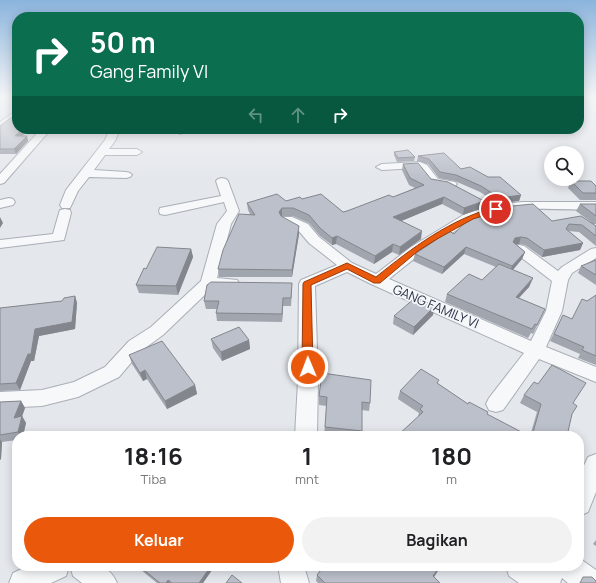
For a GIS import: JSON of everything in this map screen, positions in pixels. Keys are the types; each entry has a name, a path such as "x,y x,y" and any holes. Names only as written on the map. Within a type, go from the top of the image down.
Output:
{"street":[{"path":"0,181 42,134"},
{"path":"0,244 59,237 72,190 102,152 113,134"},
{"path":"102,152 137,152"},
{"path":"382,168 420,165 434,182 450,184 462,191"},
{"path":"86,173 126,175"},
{"path":"0,400 42,398 78,389 112,372 134,346 157,331 208,283 224,224 233,211 222,181"},
{"path":"165,211 227,198"},
{"path":"377,281 416,250 434,238 490,206 596,206"},
{"name":"GANG FAMILY VI","path":"286,220 303,227 314,240 347,266 377,281 596,375"},
{"path":"519,249 560,280"},
{"path":"496,404 536,350 554,311 560,280 567,270 591,250"},
{"path":"306,431 308,381 299,284 347,266"},
{"path":"208,283 246,283"},
{"path":"584,492 596,464"},
{"path":"23,583 46,571"},
{"path":"89,571 103,583"},
{"path":"292,571 295,583"},
{"path":"526,571 542,583"},
{"path":"546,583 551,571"},
{"path":"574,571 591,583"}],"building":[{"path":"2,124 12,124 12,134 17,134 15,136 27,136 14,149 0,149 0,126"},
{"path":"408,150 415,157 398,158 394,152"},
{"path":"444,153 461,169 470,167 488,177 500,177 521,195 500,198 481,186 456,175 440,172 429,159 418,156"},
{"path":"418,163 431,179 448,182 484,201 464,208 444,197 393,217 422,231 400,247 393,244 375,256 337,236 332,238 320,228 309,215 293,208 282,208 279,212 281,216 299,226 292,270 218,269 223,250 239,214 255,215 247,203 277,194 286,201 321,194 343,212 389,195 393,197 424,185 410,178 403,164"},
{"path":"584,181 591,181 596,186 596,193 583,193 576,186 584,186"},
{"path":"533,204 552,221 581,216 596,226 596,236 582,225 569,224 566,229 583,243 544,250 527,238 515,238 513,242 525,252 512,266 466,247 444,267 415,254 449,231 454,234 467,220 487,212 512,206"},
{"path":"580,204 596,204 596,216"},
{"path":"157,247 191,249 176,286 136,285 144,268 146,269"},
{"path":"596,260 596,275 581,266"},
{"path":"499,264 533,278 516,297 545,309 537,325 535,324 532,329 447,294 469,274 482,280"},
{"path":"211,282 292,283 291,298 283,298 282,314 216,313 219,301 204,301 207,285"},
{"path":"596,295 596,356 582,350 584,347 554,334 563,315 572,319 582,299 587,301"},
{"path":"75,296 72,322 35,329 31,354 28,354 16,383 0,384 0,308 62,301 64,298"},
{"path":"416,297 435,306 414,327 394,316"},
{"path":"239,327 249,340 221,352 211,339"},
{"path":"162,341 195,385 165,401 145,370 140,373 129,355"},
{"path":"552,365 586,383 573,403 577,406 572,414 568,431 533,431 541,404 524,395 534,382 538,384"},
{"path":"421,369 439,380 437,383 468,404 469,402 488,412 487,414 519,431 402,431 423,412 420,409 423,406 400,391"},
{"path":"322,373 371,380 370,403 362,402 362,431 325,427 327,397 319,396"},
{"path":"21,401 14,418 22,416 18,431 12,431 12,433 0,435 0,402"},
{"path":"145,571 207,571 199,583 172,583 168,580 166,583 160,583"},
{"path":"320,571 436,571 433,576 440,583 325,583 317,575"},
{"path":"232,575 242,583 226,583"},
{"path":"583,577 592,577 596,583 580,583"}],"route":[{"path":"308,367 307,284 347,266 377,281 416,250 434,238 470,218 496,209"}]}
